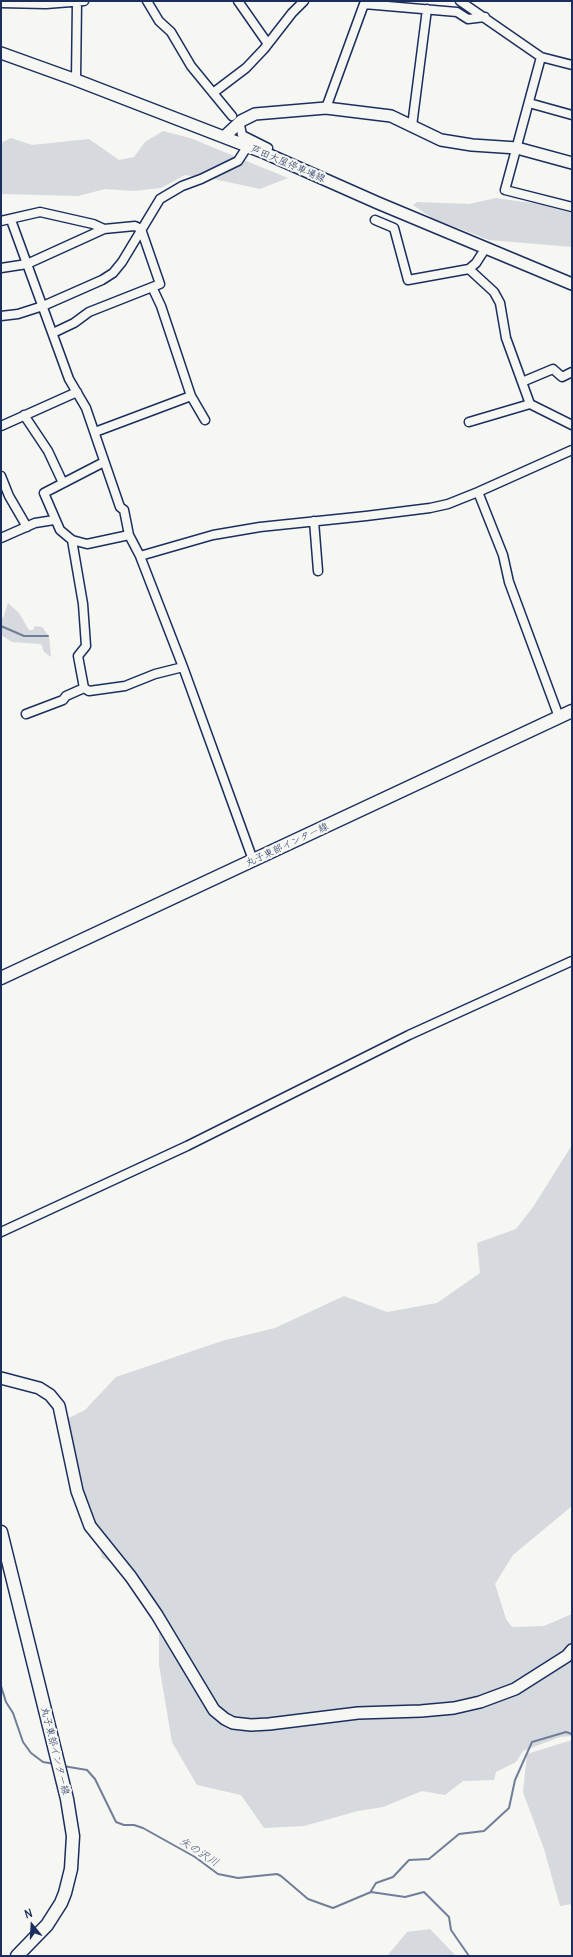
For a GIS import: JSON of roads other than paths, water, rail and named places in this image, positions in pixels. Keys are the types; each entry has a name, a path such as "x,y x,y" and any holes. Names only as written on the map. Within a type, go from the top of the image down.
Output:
{"main road":[{"name":"丸子東部インター線","path":"1,978 572,711"},
{"name":"丸子東部インター線","path":"1,1532 67,1799 73,1836 71,1869 65,1893 60,1904 47,1925 17,1956"}],"street":[{"path":"147,1 159,21 171,32 191,66 232,116"},
{"path":"238,1 268,44"},
{"path":"214,93 246,68 268,44 292,13 304,1"},
{"path":"460,1 541,57 572,65"},
{"path":"1,4 81,2 76,80"},
{"path":"326,108 364,4 457,12 468,19 485,17"},
{"path":"412,126 427,9"},
{"name":"芦田大屋停車場線","path":"1,53 76,80 264,153 485,249 572,284"},
{"path":"541,57 530,103 505,190 572,207"},
{"path":"530,103 572,115"},
{"path":"224,137 241,121 255,114 326,108 391,116 441,140 472,145 517,148 572,163"},
{"path":"240,125 242,135 268,148 264,153"},
{"path":"1,316 18,314 43,306 102,280 113,273 122,262 155,205 165,195 238,161 247,147"},
{"path":"1,221 40,212 93,224 104,229"},
{"path":"10,220 69,378 86,408 120,507 124,510 129,535 140,556 183,667 253,860"},
{"path":"374,220 394,228 408,280 469,270 476,263 485,249"},
{"path":"1,268 27,264 104,229 135,226 141,229 160,284 89,312 74,323 53,333"},
{"path":"469,270 494,292 500,303 506,338 530,404 572,426"},
{"path":"153,288 161,306 192,396 205,420"},
{"path":"522,382 553,369 562,377 572,372"},
{"path":"1,426 77,392"},
{"path":"95,432 192,396"},
{"path":"469,422 530,404"},
{"path":"24,415 48,451 63,483"},
{"path":"140,556 214,535 260,527 430,508 448,504 572,450"},
{"path":"104,462 44,493 54,520 60,530 72,540 87,544 129,535"},
{"path":"1,476 9,496 27,527"},
{"path":"478,492 503,554 510,582 559,717"},
{"path":"1,538 34,523 54,520"},
{"path":"314,521 318,571"},
{"path":"72,540 83,604 86,646 78,656 84,688 89,691 125,686 155,674 183,667"},
{"path":"26,714 63,700 66,696 84,688"},
{"path":"1,1232 187,1146 409,1035 572,961"},
{"path":"1,1378 39,1388 50,1395 59,1406 77,1491 90,1526 130,1577 157,1615 214,1710 225,1719 233,1723 251,1725 269,1724 358,1713 422,1711 454,1708 480,1702 515,1689 567,1656 572,1650"}],"waterway":[{"path":"1,626 24,636 48,636"},
{"name":"矢の沢川","path":"1,1686 6,1702 13,1713 23,1742 31,1753 43,1762 55,1764"},
{"path":"371,1891 376,1883 393,1877 409,1860 429,1859 459,1834 484,1831 509,1808 515,1780 532,1742 566,1732 572,1734"},
{"name":"矢の沢川","path":"63,1766 87,1770 95,1779 116,1822 143,1828 195,1857 218,1874 238,1878 277,1874 308,1899 333,1908 371,1892 405,1897 424,1892 449,1917 451,1930 469,1956"}]}
